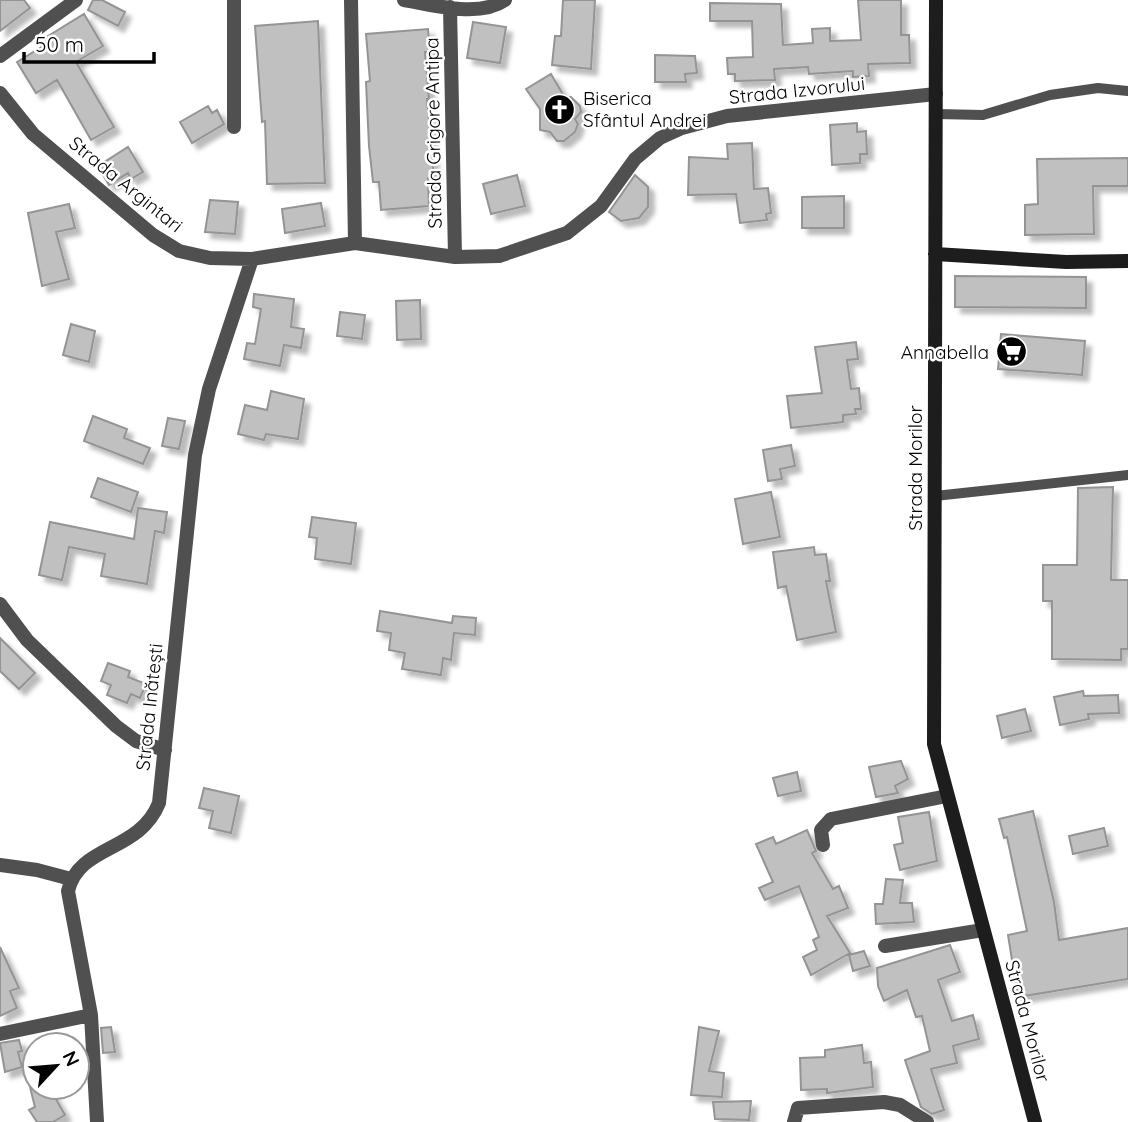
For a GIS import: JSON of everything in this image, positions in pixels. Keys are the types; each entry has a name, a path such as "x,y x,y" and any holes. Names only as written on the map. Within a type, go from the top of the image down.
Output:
{"street":[{"path":"0,57 76,0"},
{"path":"234,0 234,127"},
{"path":"351,0 355,243"},
{"path":"404,0 450,7 486,8 505,0"},
{"name":"Strada Morilor","path":"936,0 934,744 1035,1122"},
{"name":"Strada Grigore Antipa","path":"450,7 455,257"},
{"name":"Strada Argintari","path":"0,93 33,134 153,235 179,251 210,258 252,259"},
{"name":"Strada Izvorului","path":"252,259 355,243 455,257 499,256 567,233 600,206 624,172 648,147 671,133 704,120 936,94"},
{"path":"935,254 1066,262 1128,261"},
{"name":"Strada Inătești","path":"71,879 81,865 144,829 159,803 195,455 209,389 252,259"},
{"path":"0,604 27,640 116,726 136,741 165,750"},
{"path":"823,845 821,830 831,819 947,796"},
{"path":"0,865 37,870 71,879 68,891 69,909 91,1015 97,1122"},
{"path":"885,946 983,930"},
{"path":"0,1034 91,1015"},
{"path":"794,1122 798,1108 884,1102 900,1105 926,1122"}],"lane":[{"path":"936,114 983,115 1050,95 1098,88 1128,91"},
{"path":"934,496 1128,475"}],"building":[{"path":"0,0 24,0 30,8 0,31"},
{"path":"93,0 102,0 125,12 118,26 88,10"},
{"path":"563,0 595,0 591,69 552,65 555,36 561,36"},
{"path":"858,0 901,0 901,35 909,35 910,63 868,64 869,76 853,77 853,71 809,74 808,67 774,69 775,80 735,81 735,74 728,74 727,58 753,57 752,21 710,21 710,3 781,4 783,45 813,43 812,29 830,28 830,41 861,40"},
{"path":"84,14 103,46 76,62 114,127 91,140 57,80 36,93 17,62 43,46 40,41"},
{"path":"318,21 325,183 267,184 265,121 262,122 255,26"},
{"path":"473,22 506,27 500,63 467,58"},
{"path":"428,29 430,52 425,52 434,177 428,178 429,206 381,210 379,182 373,182 369,146 366,82 370,81 366,34"},
{"path":"655,55 695,56 697,73 685,74 686,82 655,82"},
{"name":"Biserica Sfântul Andrei","path":"551,74 565,98 571,97 580,106 581,112 575,119 578,124 575,132 564,141 557,141 550,132 540,130 540,109 526,89"},
{"path":"208,106 212,113 217,110 224,124 192,143 180,122"},
{"path":"857,123 857,132 866,131 867,154 860,154 860,163 832,165 830,125"},
{"path":"752,143 754,189 768,188 771,213 766,214 767,220 740,223 736,194 688,195 689,157 728,159 727,144"},
{"path":"128,147 143,172 131,179 128,173 109,185 98,166"},
{"path":"1128,158 1128,186 1093,186 1094,234 1025,235 1025,205 1038,204 1037,159"},
{"path":"517,175 525,206 491,214 483,184"},
{"path":"635,175 648,187 648,207 639,218 621,221 609,212"},
{"path":"844,196 844,228 802,228 802,197"},
{"path":"210,200 238,202 235,234 205,232"},
{"path":"321,203 325,226 285,233 282,209"},
{"path":"69,204 75,228 56,232 69,279 42,286 28,213"},
{"path":"955,276 1086,277 1086,308 955,307"},
{"path":"254,294 294,299 291,327 304,329 301,348 284,345 280,366 244,359 247,343 255,344 261,309 253,307"},
{"path":"420,300 421,339 397,340 396,301"},
{"path":"340,312 365,315 362,339 337,336"},
{"path":"71,324 95,331 89,362 63,355"},
{"path":"1001,334 1085,341 1082,375 998,369"},
{"path":"856,342 858,359 847,360 851,389 859,388 861,409 855,409 856,414 843,415 843,422 791,428 787,396 822,393 815,347"},
{"path":"271,391 304,399 298,439 266,434 264,440 238,434 245,405 267,410"},
{"path":"93,416 127,429 124,438 150,448 143,464 84,441"},
{"path":"168,418 185,421 179,449 162,446"},
{"path":"791,445 795,466 780,469 782,479 768,481 763,450"},
{"path":"98,478 138,492 131,512 91,497"},
{"path":"1113,487 1111,580 1128,580 1128,649 1121,649 1121,660 1052,659 1052,601 1043,601 1043,565 1077,565 1078,488"},
{"path":"771,492 780,537 743,544 735,499"},
{"path":"138,508 167,512 164,533 155,531 147,584 101,576 105,554 69,547 62,580 39,575 50,522 134,539"},
{"path":"312,517 356,523 351,564 315,559 317,538 309,537"},
{"path":"814,547 815,555 826,554 830,581 826,581 836,632 797,640 786,586 778,588 773,552"},
{"path":"380,611 452,623 453,616 476,618 475,635 454,633 451,660 443,658 441,675 402,669 405,653 389,650 391,633 377,631"},
{"path":"0,638 35,673 19,689 0,671"},
{"path":"108,663 130,671 128,677 146,684 140,698 131,694 127,703 107,695 111,685 101,681"},
{"path":"1083,691 1084,696 1118,695 1119,713 1088,714 1089,719 1060,725 1054,697"},
{"path":"1025,709 1031,731 1002,738 997,716"},
{"path":"901,761 908,779 895,786 898,793 876,797 869,767"},
{"path":"797,772 801,791 778,796 773,778"},
{"path":"204,788 239,796 231,833 209,828 213,811 199,808"},
{"path":"1033,811 1054,902 1059,940 1128,928 1128,979 1018,997 1008,935 1027,931 1007,837 1004,838 999,819"},
{"path":"929,812 937,861 900,870 894,845 903,843 898,817"},
{"path":"1104,828 1108,846 1073,854 1069,836"},
{"path":"807,830 816,851 812,853 833,889 839,886 848,908 827,916 850,953 811,975 803,957 817,950 813,940 819,937 799,886 765,900 759,888 773,882 756,844 773,837 776,844"},
{"path":"886,879 903,880 900,903 912,903 914,922 876,924 875,904 883,904"},
{"path":"950,945 960,972 938,980 952,1021 973,1015 979,1039 953,1046 957,1063 931,1069 944,1110 932,1114 921,1107 905,1060 930,1051 922,1016 916,1017 907,990 884,1001 878,986 877,968"},
{"path":"0,947 19,988 10,991 17,1008 0,1016"},
{"path":"864,951 870,966 853,971 849,955"},
{"path":"111,1027 115,1052 103,1053 101,1028"},
{"path":"699,1027 719,1031 709,1071 724,1073 722,1097 691,1095"},
{"path":"19,1040 21,1067 5,1072 0,1043"},
{"path":"862,1045 864,1063 871,1062 873,1087 827,1093 827,1089 801,1090 800,1058 825,1057 825,1050"},
{"path":"34,1101 57,1101 65,1115 53,1122 37,1122 29,1110 35,1107"},
{"path":"751,1101 749,1120 715,1119 713,1102"}],"place":[{"name":"Biserica Sfântul Andrei","path":"560,109"},
{"name":"Annabella","path":"1012,352"}]}
